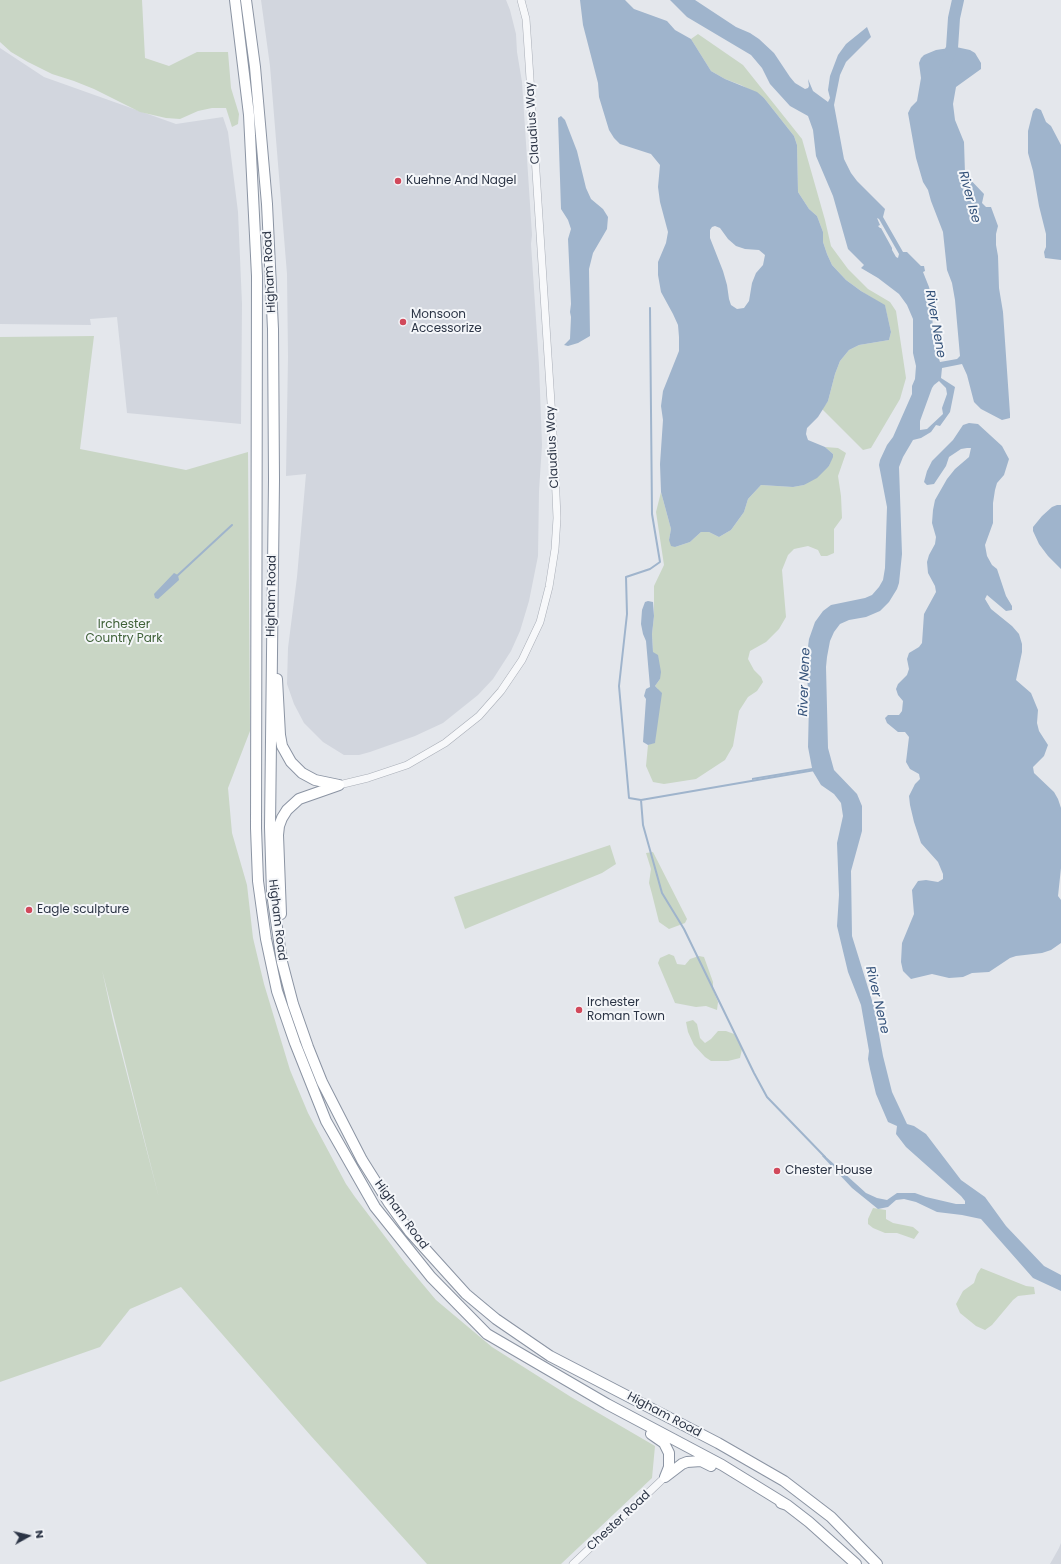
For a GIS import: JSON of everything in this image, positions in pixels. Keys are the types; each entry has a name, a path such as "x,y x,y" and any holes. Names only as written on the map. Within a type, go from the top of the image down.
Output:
{"highway":[{"name":"Higham Road","path":"235,0 249,115 257,276 256,828 258,881 266,940 277,990 295,1043 326,1121 375,1206 431,1277 488,1334 607,1404 722,1465 787,1505"},
{"name":"Higham Road","path":"246,0 256,67 266,197 272,321 274,480 271,627 270,827 272,893 282,962 293,1004 322,1082 362,1160 389,1204 410,1232 466,1294 496,1319 550,1356 718,1443 784,1481 831,1518 877,1564"},
{"path":"271,627 276,668 282,746 291,762 302,773 316,780 339,785"},
{"path":"282,962 279,881 279,826 286,810 299,799 339,785"},
{"path":"607,1404 630,1422 658,1437 664,1443 669,1453 670,1460 665,1478"},
{"path":"665,1478 682,1464 701,1461 771,1500 787,1505 809,1522 856,1564"}],"street":[{"name":"Claudius Way","path":"339,785 368,778 407,765 445,743 479,716 501,691 522,660 540,622 549,587 555,549 557,518 554,449 526,19 521,0"},
{"name":"Chester Road","path":"573,1564 665,1478"}],"shaded area":[{"path":"261,0 506,0 516,34 517,52 522,82 532,235 531,244 539,365 542,445 539,491 538,556 529,601 520,631 511,651 493,679 478,695 443,723 415,736 359,755 344,755 323,742 304,723 294,704 287,684 288,648 297,577 306,474 286,476 288,357 287,274 270,66"},
{"path":"0,48 44,77 176,124 223,117 228,132 238,212 242,304 241,424 127,413 117,317 90,319 91,325 0,324"},
{"path":"1061,1543 1061,1564 1050,1564 1059,1548"}],"green space":[{"path":"0,0 142,0 145,58 169,66 197,52 228,52 231,88 239,114 238,124 232,127 226,108 212,108 198,111 180,119 166,118 140,112 94,89 52,74 28,62 11,52 0,42"},
{"path":"698,34 743,65 802,139 831,246 848,269 868,289 890,302 896,311 906,378 900,399 871,448 863,450 822,409 828,401 840,361 849,350 859,345 889,340 891,332 885,306 846,280 832,265 823,242 823,232 817,216 809,209 798,192 797,145 794,136 764,98 711,71 691,39"},
{"name":"Irchester Country Park","path":"94,336 80,449 186,470 248,452 250,731 228,788 232,833 247,885 253,938 264,984 290,1070 308,1113 346,1184 405,1263 436,1300 492,1347 571,1397 655,1446 652,1478 561,1564 427,1564 311,1436 181,1287 130,1309 100,1347 0,1382 0,337","holes":["102,970 159,1198 113,1020"]},
{"path":"825,447 838,448 846,453 838,476 842,518 834,529 834,553 827,556 821,556 818,550 808,546 794,549 788,555 782,570 786,617 779,629 766,642 750,651 748,659 763,682 757,691 748,697 739,711 733,746 725,760 696,779 664,784 653,782 646,766 648,745 655,742 658,689 655,686 660,679 653,652 652,634 654,616 654,586 664,565 656,512 661,492 671,529 669,540 675,547 690,542 701,532 709,532 719,537 731,530 744,512 748,499 761,485 793,487 804,485 829,466 833,454"},
{"path":"610,845 616,864 602,873 465,929 454,897"},
{"path":"653,852 687,919 685,923 669,929 659,922 649,883 651,869 646,853"},
{"path":"669,954 674,956 677,964 685,965 690,959 699,956 704,957 713,982 713,990 718,1002 717,1010 706,1006 696,1007 675,1003 658,963 660,958"},
{"path":"693,1020 697,1024 700,1038 705,1043 718,1031 726,1031 734,1034 742,1049 740,1058 728,1061 711,1061 705,1057 694,1045 688,1032 686,1022"},
{"path":"873,1208 886,1210 886,1219 893,1223 913,1227 919,1232 914,1239 897,1233 885,1233 873,1228 868,1224 868,1219"},
{"path":"981,1268 1026,1286 1034,1287 1035,1294 1018,1296 992,1325 985,1330 976,1326 960,1313 956,1304 963,1291 974,1283"}],"water":[{"path":"580,0 625,0 634,9 667,21 675,30 691,39 711,71 725,79 757,92 764,98 794,136 797,145 798,192 809,209 817,216 823,232 823,242 832,265 846,280 885,305 891,332 889,340 859,345 849,350 840,361 828,401 818,417 807,428 806,434 808,440 825,447 833,454 829,466 817,478 804,485 793,487 761,485 748,499 744,512 731,530 719,537 709,532 701,532 690,542 675,547 671,546 669,540 671,529 661,492 660,464 663,420 661,406 663,391 679,351 679,337 678,325 661,292 658,275 658,262 666,243 668,232 660,202 658,187 660,165 651,154 620,144 609,130 599,97 598,83 583,25","holes":["715,226 720,228 728,239 736,246 745,249 759,250 765,255 763,265 756,273 752,283 749,301 744,308 737,309 731,305 723,271 710,238 710,230 712,227"]},
{"path":"670,0 695,0 736,27 750,33 774,53 795,83 805,89 809,86 808,79 813,91 828,102 830,98 828,90 830,76 838,55 846,44 867,27 871,37 846,62 840,75 834,105 844,159 857,181 885,209 883,217 903,252 907,252 921,266 924,266 925,271 923,272 932,299 933,341 940,362 957,359 960,356 955,300 952,283 947,270 943,232 928,190 923,182 916,158 908,113 917,101 921,78 919,63 924,55 936,50 956,47 970,50 975,53 981,63 981,69 956,87 953,104 955,120 964,142 965,174 984,194 982,203 986,207 991,207 998,226 996,245 998,256 999,288 1003,312 1010,418 1002,420 981,409 974,402 967,375 962,364 942,368 941,378 955,387 950,412 940,426 936,425 931,432 921,438 913,440 899,467 902,554 897,589 889,602 880,611 866,617 849,620 840,624 830,641 826,667 828,748 834,770 857,794 862,806 862,831 851,871 852,936 874,1007 883,1056 892,1092 907,1124 914,1126 926,1134 961,1180 985,1197 1006,1226 1044,1266 1061,1275 1061,1291 1033,1278 981,1219 937,1212 916,1202 904,1199 896,1200 888,1207 878,1209 852,1188 822,1156 824,1155 866,1193 877,1198 887,1200 897,1193 915,1193 956,1204 965,1204 965,1201 961,1196 906,1147 896,1134 897,1126 888,1122 876,1094 868,1059 869,1051 861,1005 848,972 837,926 839,895 837,843 843,816 841,803 834,794 821,785 812,770 752,780 752,778 812,768 808,747 809,703 806,662 809,639 815,622 823,611 831,605 865,598 872,595 883,580 885,568 887,507 879,465 880,460 887,445 893,437 912,394 916,366 913,353 913,319 907,305 899,294 878,278 861,268 864,265 848,249 833,196 816,156 813,130 808,116 790,106 770,84 762,68 751,55 687,17","holes":["877,218 899,254 898,258 892,250 881,228 878,226 880,225","939,381 946,388 947,394 942,408 943,414 927,429 920,430 920,421 932,388"]},
{"path":"1036,108 1041,110 1046,122 1051,126 1061,145 1061,260 1045,258 1044,252 1046,247 1046,234 1028,153 1028,131 1033,111"},
{"path":"561,116 565,120 577,151 586,188 591,199 603,209 608,217 607,229 593,253 589,269 590,336 578,343 568,346 564,345 570,339 571,304 568,239 571,229 568,220 561,209 558,118"},
{"path":"969,423 978,424 1002,446 1009,459 1004,475 997,483 995,490 993,503 993,523 985,545 987,556 992,565 997,569 1006,596 1012,606 1012,610 1006,611 987,595 985,599 991,609 1012,626 1019,634 1022,644 1022,652 1016,680 1031,693 1038,710 1037,723 1039,731 1048,745 1044,756 1033,767 1034,773 1054,792 1061,808 1061,868 1058,896 1061,900 1061,943 1051,950 1042,953 1010,958 989,972 972,973 963,977 949,978 932,974 911,979 903,971 901,962 902,943 914,914 912,890 918,881 926,880 938,882 943,879 943,874 938,862 921,843 914,822 909,796 915,784 920,779 919,774 910,769 906,762 909,737 905,732 898,732 887,723 885,718 888,715 899,715 902,711 903,701 898,695 896,689 898,684 907,675 909,669 907,659 909,653 919,647 922,643 924,614 936,592 935,586 928,573 927,562 935,544 936,537 932,523 935,500 947,479 955,469 969,457 971,448 961,449 949,457 946,466 934,484 927,485 924,482 927,471 932,461 953,440 963,425"},
{"path":"1061,505 1061,569 1039,544 1033,531 1033,527 1042,516 1052,507"},
{"path":"174,573 178,575 179,580 158,599 155,598 154,594"},
{"path":"645,602 653,602 653,652 658,655 661,672 660,679 655,686 662,693 655,743 648,745 643,742 646,699 644,696 646,689 650,687 646,641 641,624 642,610"}],"waterway":[{"name":"River Ise","path":"945,63 952,48 954,18 958,0"},
{"path":"650,308 652,514 660,562 650,569 626,577 627,614 619,686 629,798 641,800 815,770"},
{"path":"178,575 232,525"},
{"path":"641,800 643,825 662,893 684,929 754,1073 767,1097 825,1157"}],"place":[{"name":"Kuehne And Nagel","path":"398,181"},
{"name":"Monsoon Accessorize","path":"403,322"},
{"name":"Eagle sculpture","path":"29,910"},
{"name":"Irchester Roman Town","path":"579,1010"},
{"name":"Chester House","path":"777,1171"}],"water label":[{"name":"River Nene","path":"935,324"},
{"name":"River Nene","path":"805,682"},
{"name":"River Nene","path":"877,1000"}]}
